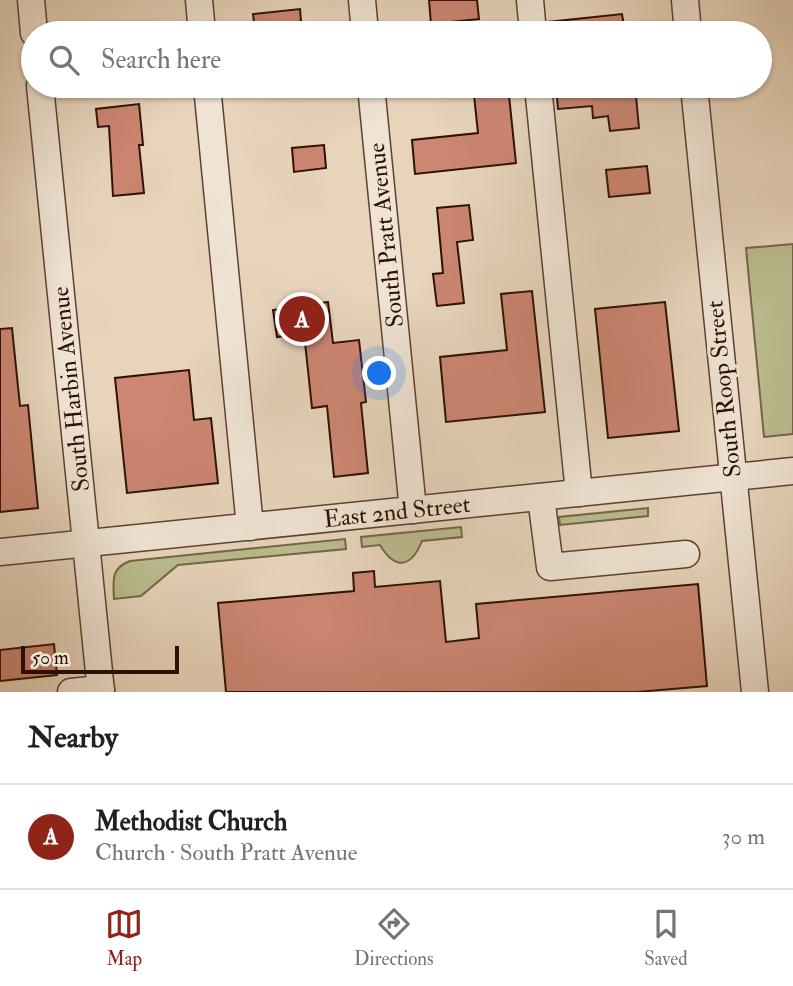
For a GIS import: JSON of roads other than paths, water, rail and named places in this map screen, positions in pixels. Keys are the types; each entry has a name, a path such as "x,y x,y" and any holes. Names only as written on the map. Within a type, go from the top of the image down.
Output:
{"street":[{"path":"31,0 33,21"},
{"path":"198,0 201,21"},
{"path":"362,0 364,21"},
{"path":"530,0 532,21"},
{"path":"685,0 687,21"},
{"name":"South Harbin Avenue","path":"41,98 101,690"},
{"path":"208,98 250,527"},
{"name":"South Pratt Avenue","path":"372,98 413,510"},
{"path":"539,98 579,493"},
{"name":"South Roop Street","path":"695,98 755,692"},
{"name":"East 2nd Street","path":"0,552 793,471"},
{"path":"541,497 550,567 686,554"},
{"path":"72,692 101,690"}],"place":[{"name":"Methodist Church","path":"302,319"}]}
